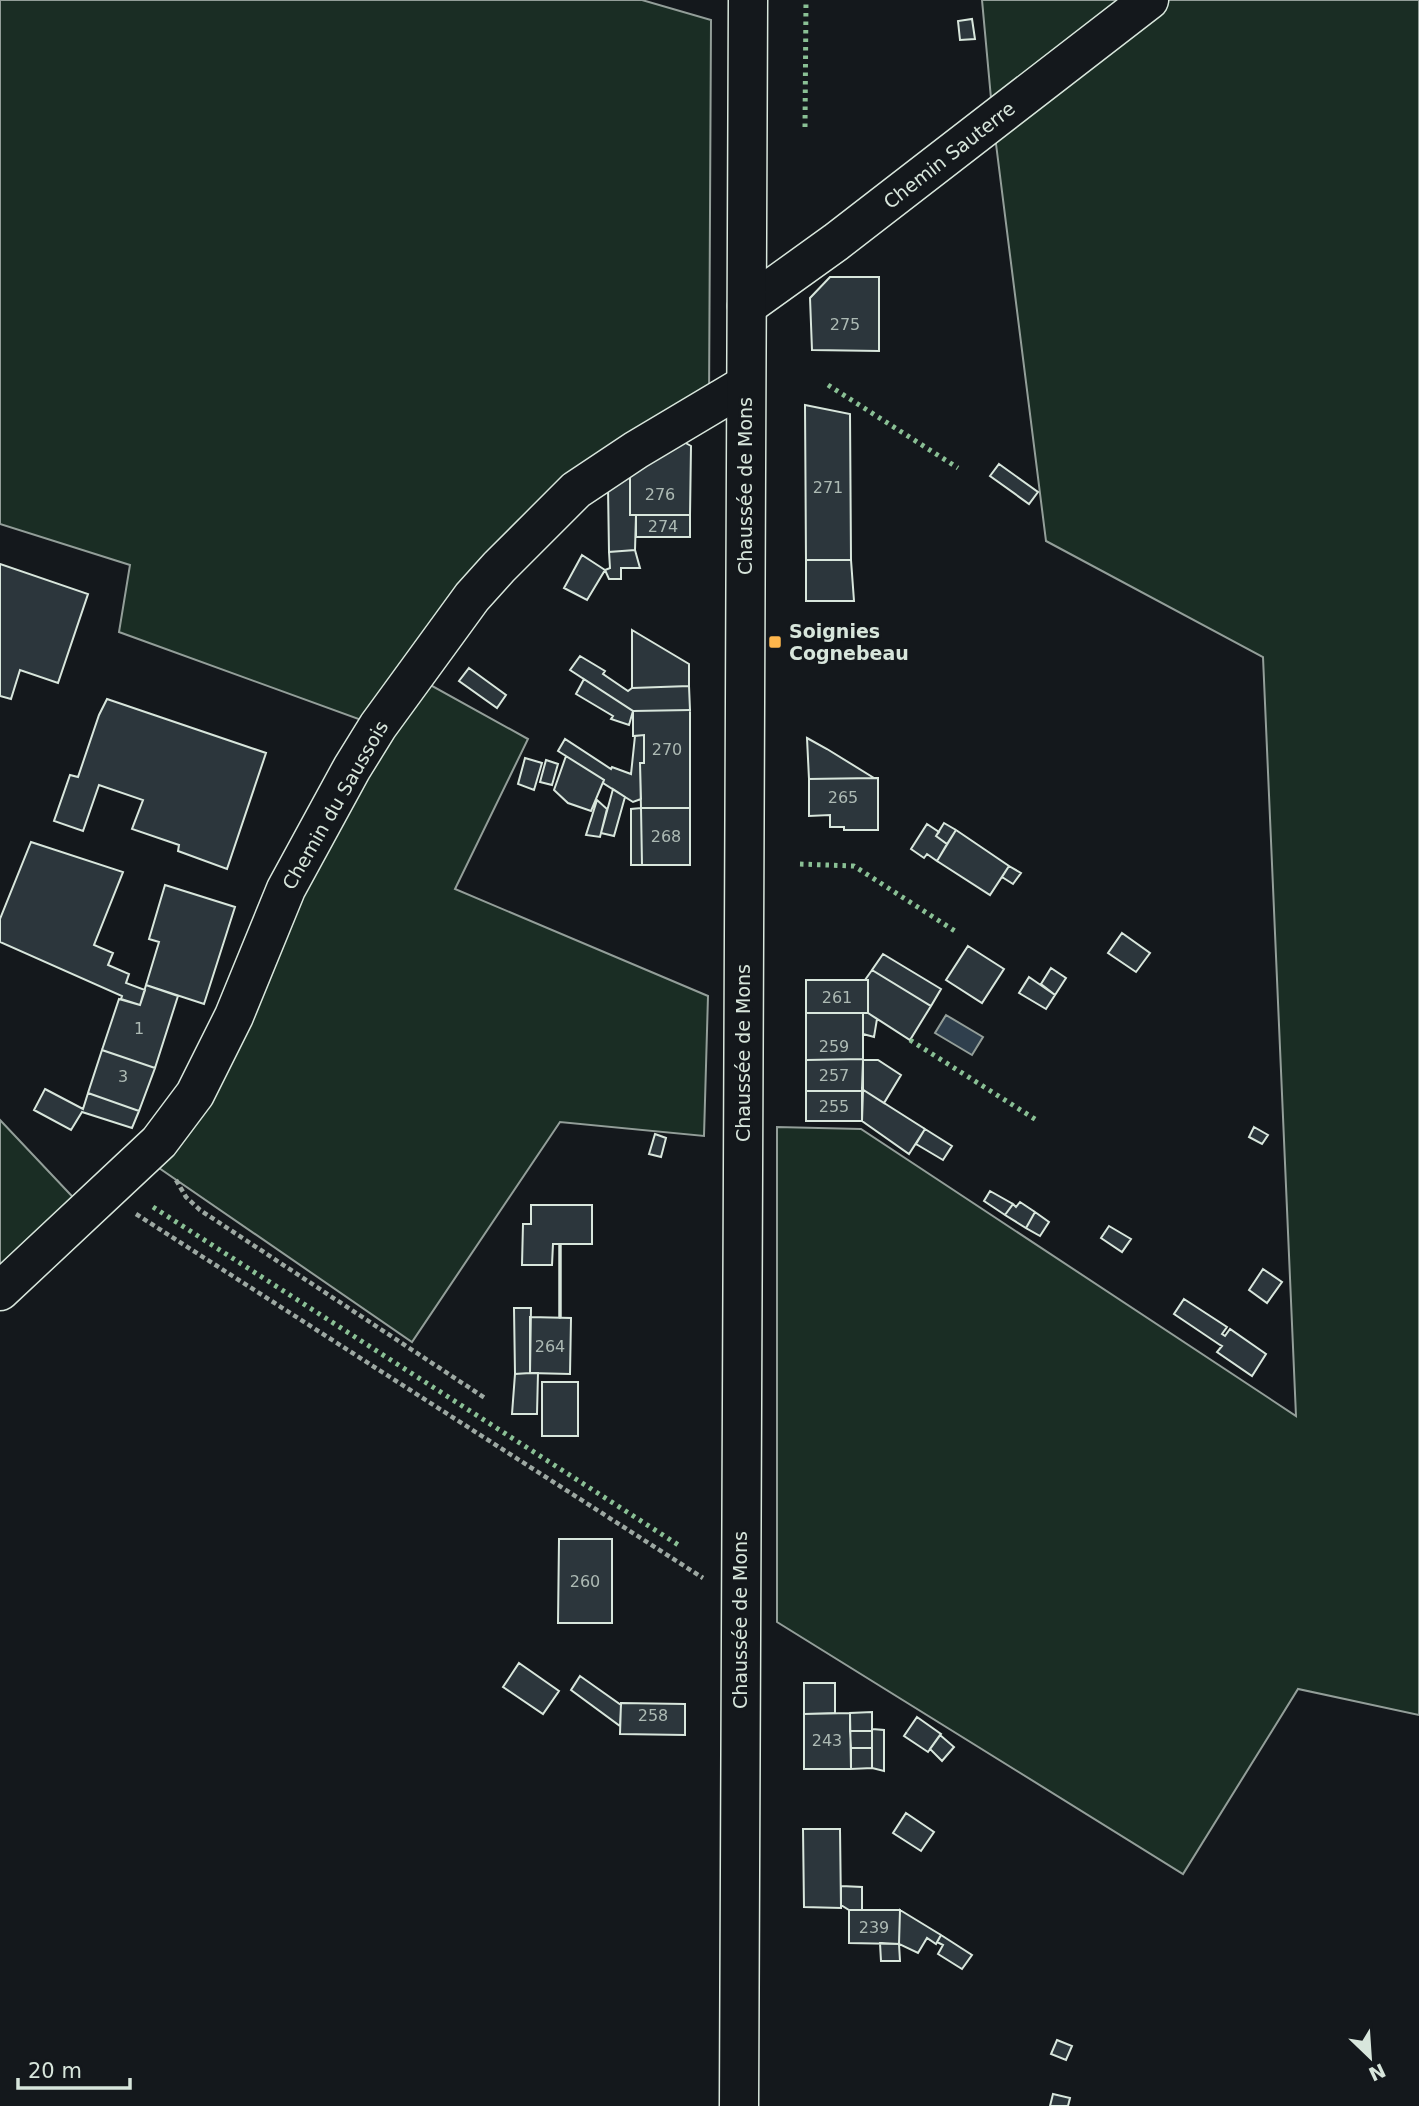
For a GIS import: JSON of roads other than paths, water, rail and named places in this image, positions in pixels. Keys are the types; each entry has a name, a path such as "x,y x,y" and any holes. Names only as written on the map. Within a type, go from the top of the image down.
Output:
{"main road":[{"name":"Chaussée de Mons","path":"739,2106 748,0"},
{"name":"Chemin Sauterre","path":"747,306 836,242 1149,0"},
{"name":"Chemin du Saussois","path":"0,1291 159,1142 195,1094 234,1016 286,889 352,768 378,726 472,597 576,490 635,450 745,385"}],"water":[{"path":"946,1015 983,1037 972,1055 935,1033"}],"place":[{"name":"Soignies Cognebeau","path":"775,642"}]}
